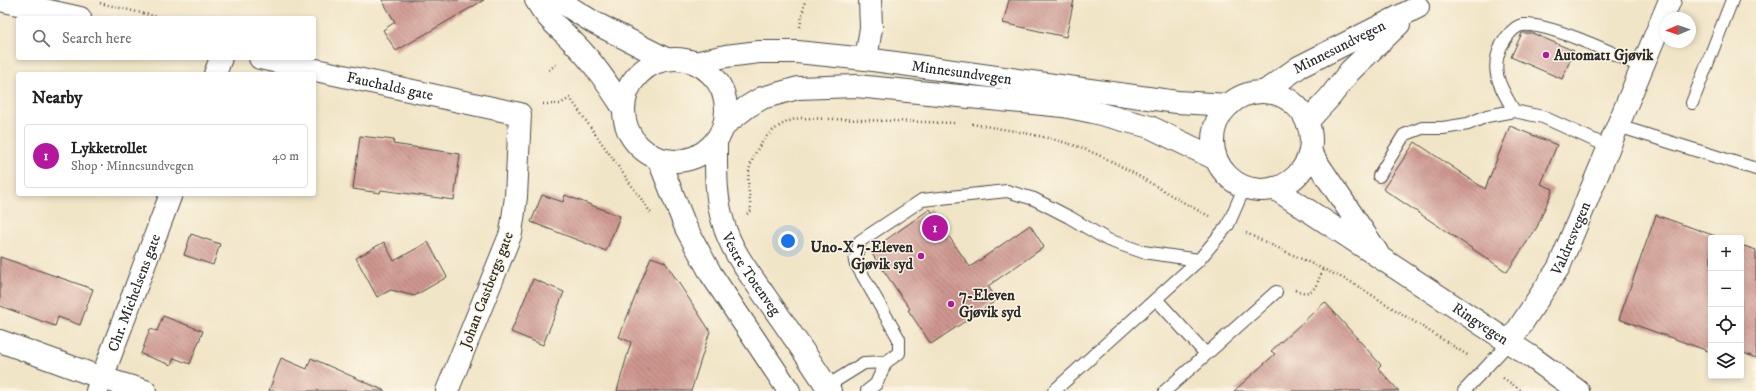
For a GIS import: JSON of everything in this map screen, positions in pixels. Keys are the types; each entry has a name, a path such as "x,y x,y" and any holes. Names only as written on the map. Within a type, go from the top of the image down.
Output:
{"main road":[{"path":"0,0 71,16"},
{"path":"536,0 544,14 575,44 598,70 624,109"},
{"path":"558,0 593,22 666,59"},
{"path":"866,59 871,28 870,0"},
{"name":"Valdresvegen","path":"1509,343 1559,267 1670,0"},
{"name":"Minnesundvegen","path":"1264,92 1298,67 1422,3"},
{"name":"Minnesundvegen","path":"1307,122 1330,97 1350,71 1422,3"},
{"name":"Minnesundvegen","path":"695,63 726,56 759,52 797,52 866,59 1177,102 1228,105"},
{"path":"666,59 676,59 695,63 705,68 719,84 726,104 720,133 703,153 685,160 676,161 658,158 640,147 633,139 627,125 624,109 626,97 636,77 654,63 666,59"},
{"path":"216,72 220,60"},
{"name":"Fauchalds gate","path":"271,60 529,109"},
{"name":"Minnesundvegen","path":"720,133 752,104 780,92 798,88 856,86 1063,106 1093,112 1150,127 1216,159"},
{"name":"Minnesundvegen","path":"1264,92 1282,96 1293,103 1307,122 1310,134 1310,152 1306,164 1294,178 1274,188 1259,190 1245,186 1231,179 1216,159 1213,146 1214,130 1219,118 1228,105 1246,95 1264,92"},
{"name":"Johan Castbergs gate","path":"447,391 511,233 529,109"},
{"name":"Vestre Totenveg","path":"720,133 716,179 723,224 731,244 827,389"},
{"name":"Ringvegen","path":"1310,152 1381,258"},
{"path":"658,158 686,228 711,274 790,391"},
{"name":"Ringvegen","path":"1274,188 1533,358 1578,391"},
{"name":"Chr. Michelsens gate","path":"100,385 170,196"},
{"path":"0,341 100,385 144,391"}],"lane":[{"path":"1692,103 1732,0"},
{"path":"1514,111 1498,82 1497,65 1499,51 1506,37 1518,26 1532,25 1558,32 1620,56 1641,67"},
{"path":"1379,176 1404,135 1422,128 1443,128 1468,124 1488,116 1514,111 1542,117 1609,147"},
{"path":"1618,126 1756,169"},
{"path":"1054,391 1199,260 1228,226 1245,186"},
{"path":"867,391 876,384 886,362 899,353 899,339 855,262 860,241 922,200 1007,191 1034,199 1069,217 1108,240 1143,252 1199,260"},
{"path":"1165,391 1276,292"},
{"path":"1156,299 1206,354"},
{"path":"1464,391 1509,343"},
{"path":"827,389 864,363 886,362"}],"path":[{"path":"799,31 805,0"},
{"path":"97,3 153,16"},
{"path":"529,109 560,104 570,98 652,215"},
{"path":"744,217 750,211 750,168 766,135 780,125 795,119 963,123"},
{"path":"970,124 1041,135 1080,148 1143,178 1187,205 1228,226 1357,286 1522,391"},
{"path":"1276,292 1285,287 1310,293 1314,289 1323,269"}],"building":[{"path":"382,0 484,0 396,51 383,30 395,22"},
{"path":"1009,0 1074,0 1066,37 1003,23"},
{"path":"1522,33 1532,33 1574,51 1562,79 1511,57"},
{"path":"1510,126 1557,145 1541,184 1553,189 1537,227 1507,272 1383,189 1415,142 1485,189"},
{"path":"360,136 394,140 393,144 460,154 454,200 381,190 380,193 353,189"},
{"path":"542,195 563,202 565,195 620,216 606,251 531,222"},
{"path":"930,209 970,267 1030,225 1044,247 988,286 997,300 931,344 908,310 910,309 870,251"},
{"path":"1656,215 1713,235 1708,235 1708,351 1619,319"},
{"path":"191,234 220,244 213,265 184,255"},
{"path":"384,242 394,261 428,242 447,277 414,296 391,290 377,297 356,258"},
{"path":"1744,246 1756,250 1756,358 1744,353"},
{"path":"0,257 93,289 80,325 58,317 55,326 0,306"},
{"path":"651,257 665,262 710,331 691,391 617,391 631,342 619,337"},
{"path":"533,279 564,292 543,345 511,332"},
{"path":"1325,302 1381,365 1378,368 1399,391 1234,391 1275,354 1271,351"},
{"path":"163,316 203,331 190,364 174,358 171,365 141,354 150,329 157,331"},
{"path":"281,358 307,369 311,358 385,391 269,391"}],"place":[{"name":"Automat1 Gjøvik","path":"1546,55"},
{"name":"Lykketrollet","path":"935,228"},
{"name":"Uno-X 7-Eleven Gjøvik syd","path":"921,256"},
{"name":"7-Eleven Gjøvik syd","path":"951,304"}]}
